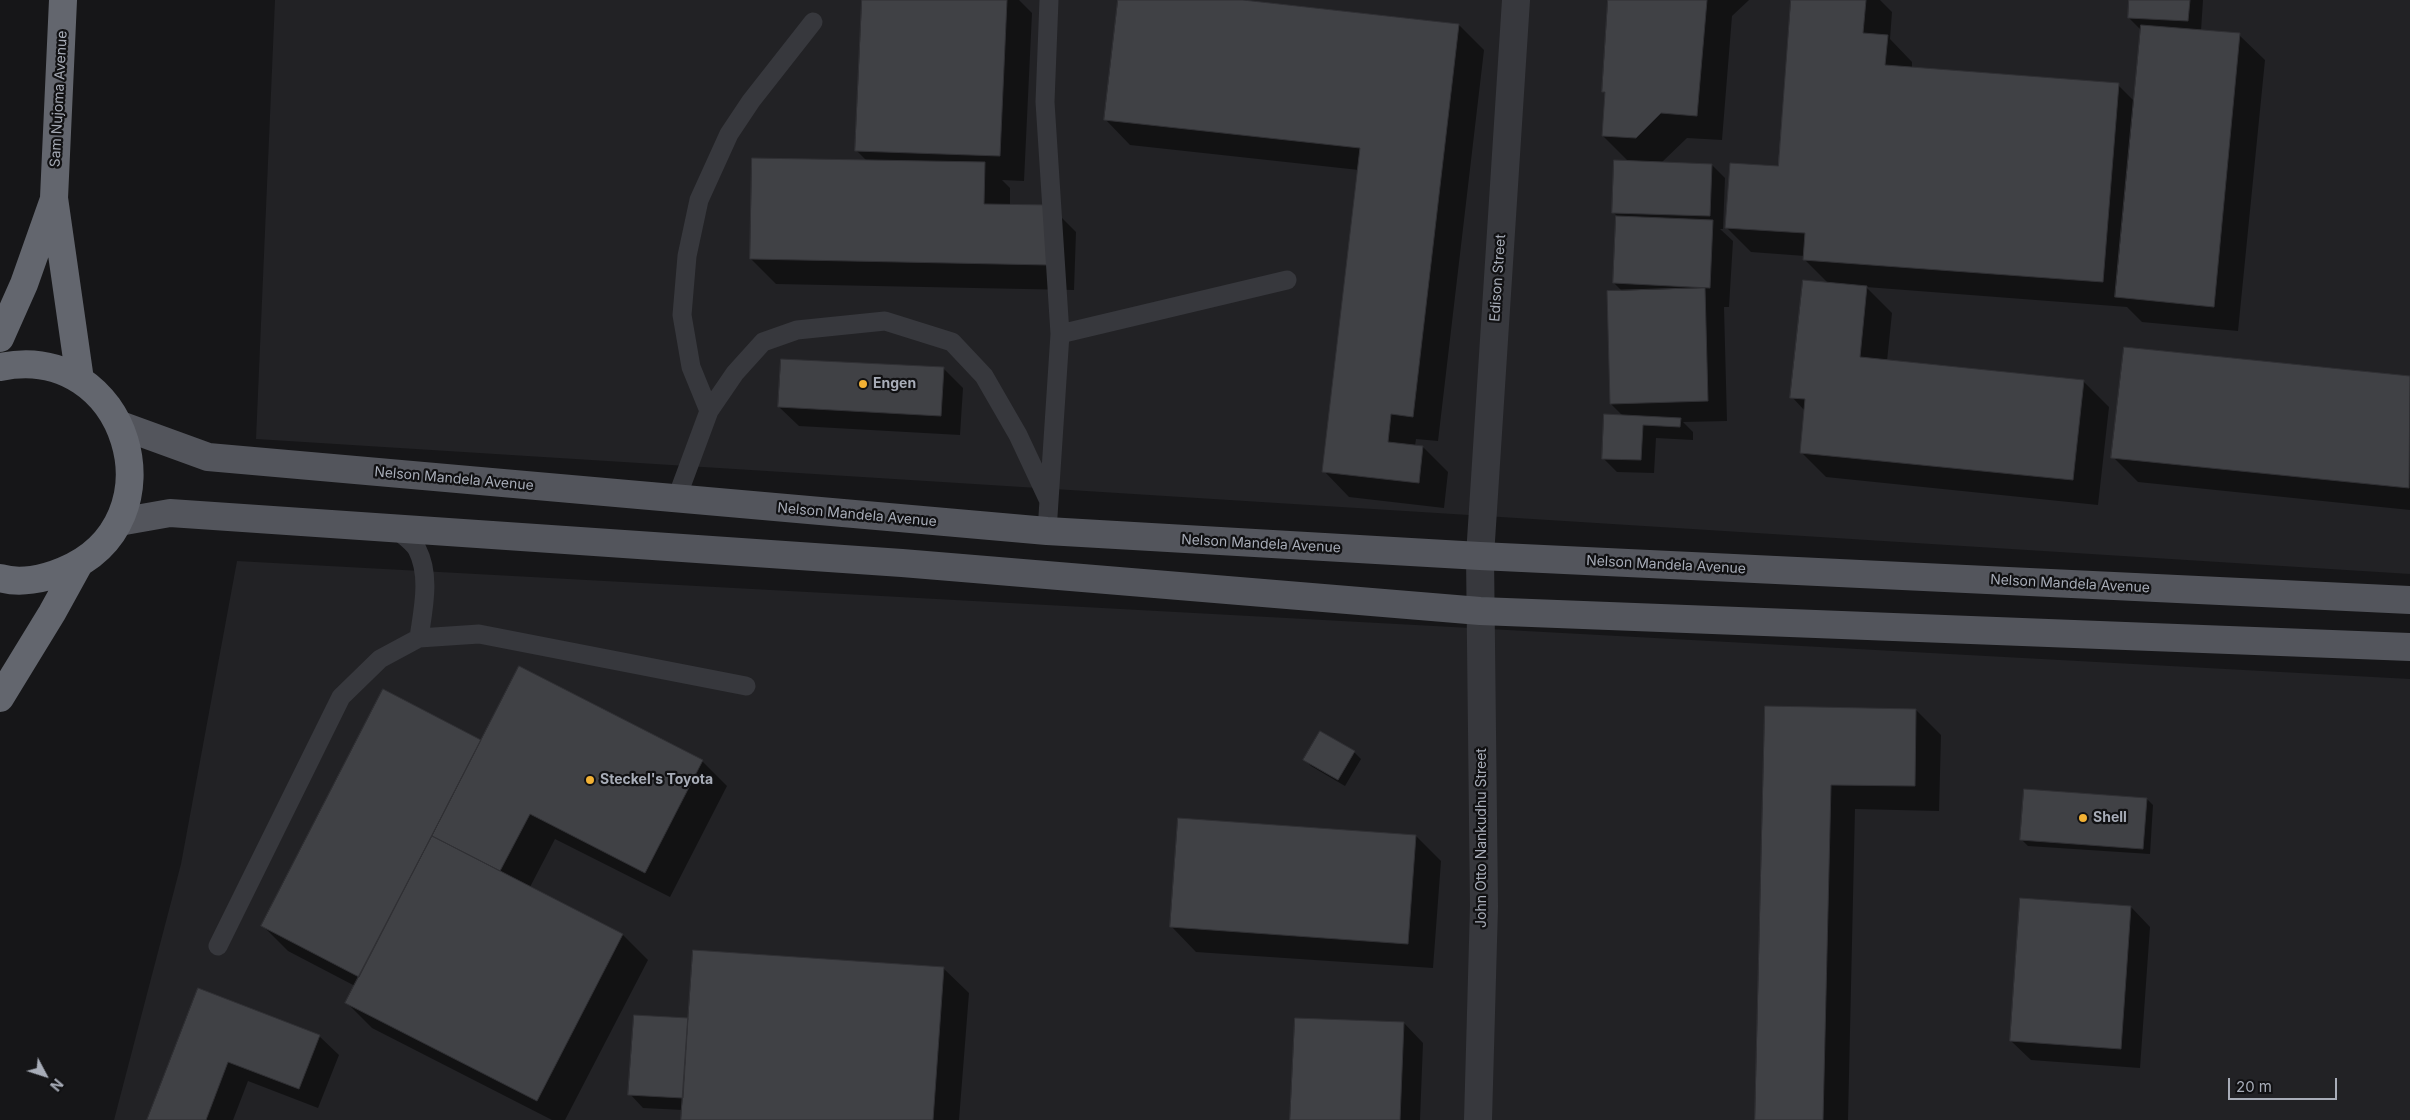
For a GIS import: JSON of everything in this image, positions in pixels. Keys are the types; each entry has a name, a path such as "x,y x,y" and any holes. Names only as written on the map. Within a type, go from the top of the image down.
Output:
{"highway":[{"name":"Sam Nujoma Avenue","path":"63,0 54,198 80,380"},
{"name":"Sam Nujoma Avenue","path":"0,338 24,284 54,198"},
{"path":"0,367 17,364 50,367 80,380 97,393 110,408 120,425 128,449 131,474 128,498 119,522 102,546 79,564 44,579 7,580 0,578"},
{"path":"0,698 52,613 79,564"}],"main road":[{"name":"Nelson Mandela Avenue","path":"120,425 208,457 676,500 1047,531 1480,556 2410,600"},
{"path":"119,522 170,513 902,563 1480,611 2410,647"}],"street":[{"name":"Edison Street","path":"1480,556 1516,0"},
{"name":"John Otto Nankudhu Street","path":"1478,1120 1484,906 1480,556"}],"lane":[{"path":"1047,531 1060,334 1045,102 1049,0"},
{"path":"709,411 690,368 682,315 687,256 699,200 729,134 751,101 813,22"},
{"path":"1060,334 1287,280"},
{"path":"676,500 709,411 735,374 763,342 798,330 885,321 952,342 984,376 1018,435 1048,499"},
{"path":"397,530 416,547 423,568 425,588 419,638"},
{"path":"218,946 341,697 380,659 419,638 479,634 746,686"}],"shaded area":[{"path":"275,0 2410,0 2410,574 256,439"},
{"path":"237,561 2410,679 2410,1120 114,1120 181,864"}],"building":[{"path":"862,0 1007,0 1000,156 855,151"},
{"path":"1118,0 1243,0 1459,24 1413,417 1391,414 1388,442 1423,446 1419,483 1322,472 1360,148 1104,120"},
{"path":"1608,0 1707,0 1697,116 1661,113 1636,138 1602,136 1605,92 1602,92"},
{"path":"1791,0 1866,0 1863,33 1888,35 1885,65 2119,83 2103,282 1803,260 1805,233 1725,228 1730,163 1778,166"},
{"path":"2129,0 2190,0 2188,21 2128,18"},
{"path":"2141,25 2240,33 2214,307 2115,297"},
{"path":"752,158 985,162 984,204 1051,205 1049,265 750,259"},
{"path":"1614,160 1712,164 1710,216 1612,213"},
{"path":"1616,216 1713,220 1710,288 1613,283"},
{"path":"1803,280 1867,286 1860,357 2084,380 2073,480 1800,453 1805,399 1790,398"},
{"path":"1705,288 1708,401 1610,404 1607,291"},
{"path":"2124,347 2410,376 2409,488 2111,458"},
{"path":"781,359 944,367 941,416 778,407"},
{"path":"1604,414 1681,418 1680,427 1643,425 1641,460 1602,459"},
{"path":"519,666 703,760 645,873 530,814 500,871 432,836"},
{"path":"383,689 481,740 359,977 261,926"},
{"path":"1765,706 1916,709 1915,786 1831,785 1823,1120 1755,1120"},
{"path":"1320,731 1355,751 1338,780 1303,760"},
{"path":"2024,789 2147,798 2143,849 2020,840"},
{"path":"1178,818 1416,835 1408,944 1170,927"},
{"path":"432,836 623,934 537,1101 345,1003"},
{"path":"2020,898 2131,906 2121,1049 2010,1041"},
{"path":"693,950 944,967 933,1120 681,1120"},
{"path":"198,988 320,1035 299,1089 228,1062 206,1120 147,1120"},
{"path":"634,1015 688,1018 683,1098 628,1095"},
{"path":"1295,1018 1404,1022 1400,1120 1290,1120"}],"place":[{"name":"Engen","path":"863,384"},
{"name":"Steckel's Toyota","path":"590,780"},
{"name":"Shell","path":"2083,818"}]}
